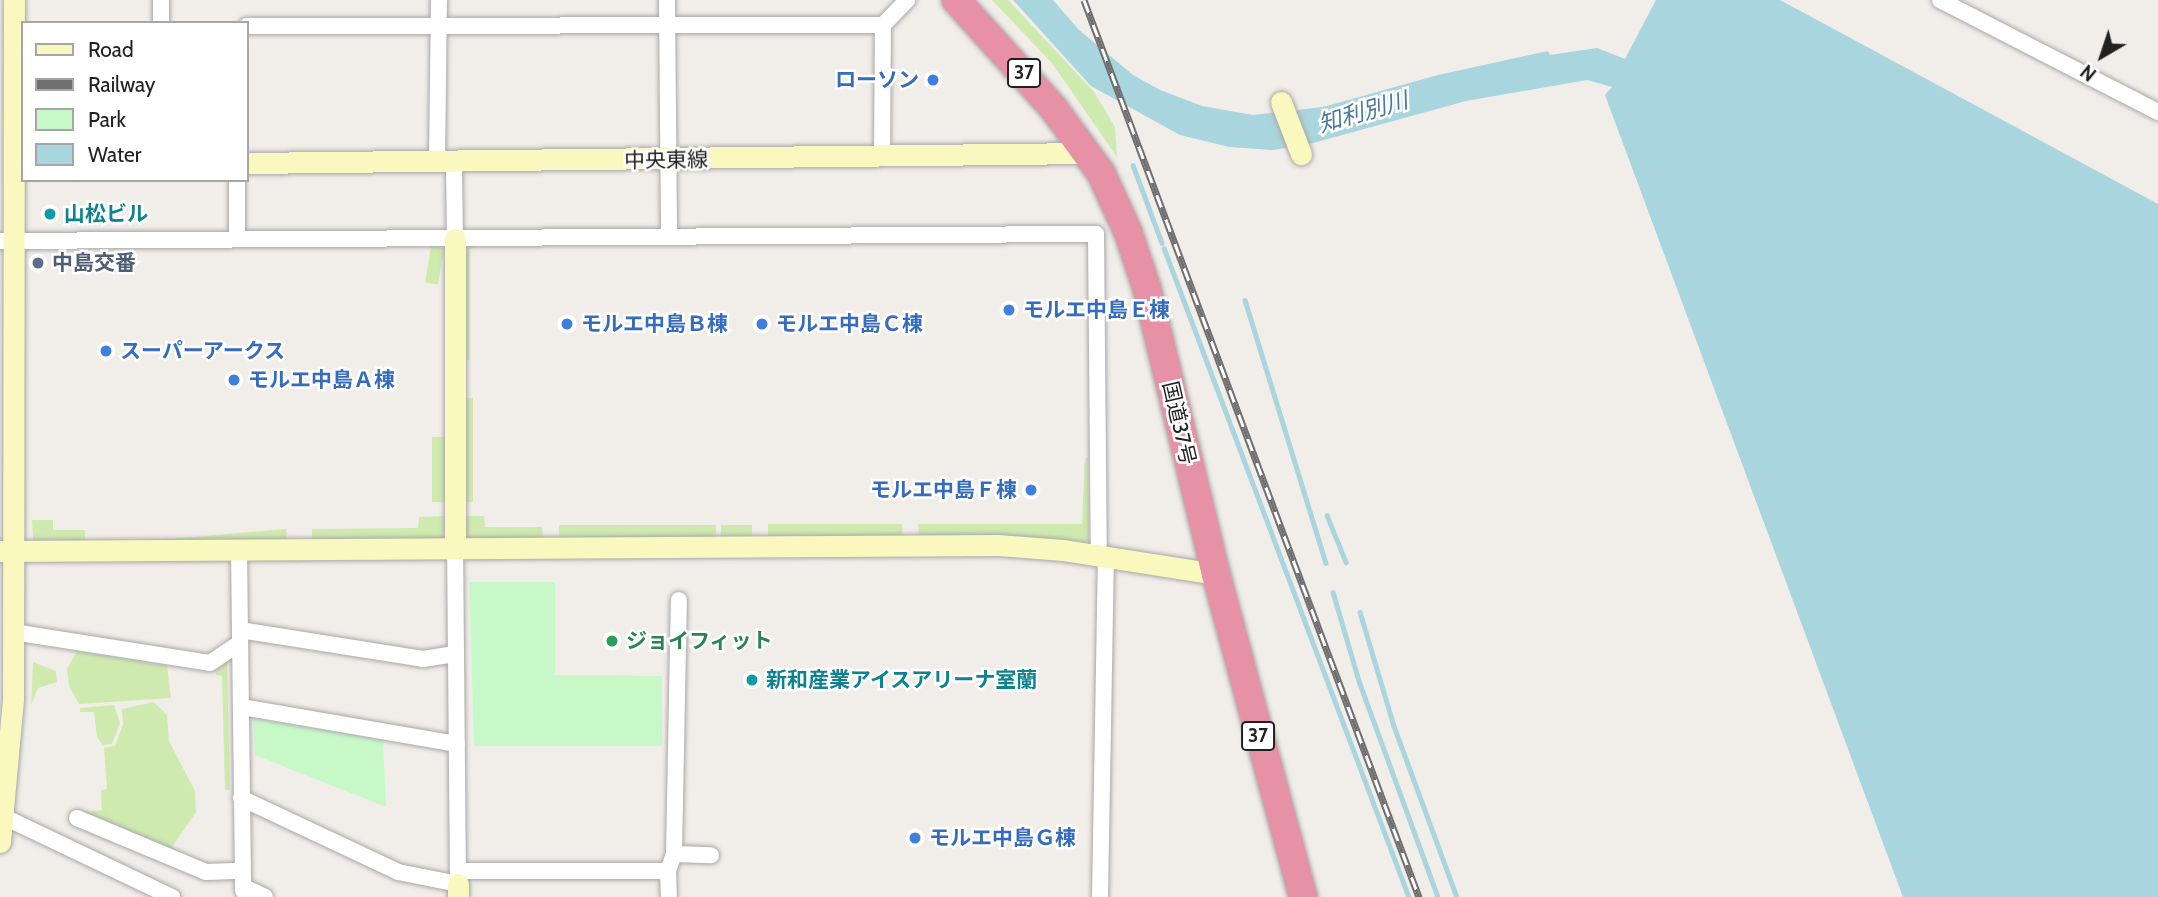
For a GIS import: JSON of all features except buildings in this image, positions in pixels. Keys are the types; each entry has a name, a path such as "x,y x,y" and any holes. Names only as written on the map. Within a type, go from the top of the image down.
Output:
{"highway":[{"name":"国道37号","path":"956,0 1030,79 1101,173 1138,258 1216,574 1303,897"}],"street":[{"path":"0,842 6,663 13,632 6,551 6,241 12,163 14,0"},
{"path":"160,21 161,0"},
{"path":"439,0 445,162 455,239 458,884"},
{"path":"667,0 665,160 668,236"},
{"path":"882,157 883,25 907,0"},
{"path":"1940,0 2158,112"},
{"path":"248,26 883,25"},
{"path":"1281,102 1301,154"},
{"name":"中央東線","path":"248,163 1085,153"},
{"path":"237,182 237,239"},
{"path":"6,241 1096,234 1103,556 1100,897"},
{"path":"6,551 998,545 1103,556 1216,574"},
{"path":"239,551 242,707 240,871 244,889 265,897"},
{"path":"669,897 668,871 674,854 679,600"},
{"path":"13,632 210,663 240,637 423,659 455,654"},
{"path":"242,707 457,744"},
{"path":"241,798 398,872 458,884 668,871"},
{"path":"2,817 173,897"},
{"path":"77,818 206,872 240,871"},
{"path":"674,854 711,855"}],"green space":[{"path":"992,0 1008,0 1094,92 1115,127 1117,157 1052,63"},
{"path":"465,244 481,245 470,249 470,360 465,360"},
{"path":"431,246 444,248 438,285 425,283"},
{"path":"465,398 473,398 473,502 465,502"},
{"path":"432,437 445,437 445,502 432,502"},
{"path":"1085,458 1088,458 1089,542 1017,536 919,536 918,524 1082,524"},
{"path":"445,516 443,539 312,539 312,529 418,528 419,517"},
{"path":"465,516 484,516 485,527 542,527 543,538 465,538"},
{"path":"32,520 53,520 53,530 85,530 85,541 33,540"},
{"path":"768,524 902,524 902,536 768,536"},
{"path":"559,525 716,525 716,537 559,537"},
{"path":"721,525 752,525 752,537 721,537"},
{"path":"286,529 287,540 101,556 100,545"},
{"path":"469,582 555,582 555,675 662,676 662,746 474,746"},
{"path":"77,651 167,666 171,698 79,704 69,686 67,669"},
{"path":"33,662 56,671 57,682 38,688 31,705"},
{"path":"227,662 230,790 225,790 222,676 216,675 215,669"},
{"path":"154,702 167,715 169,741 195,791 196,812 172,847 194,863 83,812 102,810 101,790 107,789 104,748 115,746 123,725 122,709"},
{"path":"114,705 120,723 112,744 103,745 97,737 94,712 80,712 80,708"},
{"path":"254,719 383,740 386,807 255,755"}],"water":[{"name":"知利別川","path":"1013,0 1053,0 1079,30 1133,75 1160,90 1202,106 1253,115 1323,107 1438,75 1548,51 1550,55 1597,48 1625,59 1656,0 1780,0 2158,204 2158,897 1903,897 1605,95 1612,87 1587,80 1466,101 1313,143 1273,150 1229,147 1180,135 1091,86"}],"waterway":[{"path":"1133,165 1162,243"},
{"path":"1164,248 1409,897"},
{"path":"1245,300 1326,563"},
{"path":"1327,515 1346,562"},
{"path":"1333,592 1359,681 1438,897"},
{"path":"1360,612 1394,726 1457,897"}],"railway":[{"path":"1084,0 1419,897"}],"place":[{"name":"ローソン","path":"933,80"},
{"name":"山松ビル","path":"50,214"},
{"name":"中島交番","path":"38,263"},
{"name":"モルエ中島Ｅ棟","path":"1009,310"},
{"name":"モルエ中島Ｂ棟","path":"567,324"},
{"name":"モルエ中島Ｃ棟","path":"762,324"},
{"name":"スーパーアークス","path":"106,351"},
{"name":"モルエ中島Ａ棟","path":"234,380"},
{"name":"モルエ中島Ｆ棟","path":"1031,490"},
{"name":"ジョイフィット","path":"612,641"},
{"name":"新和産業アイスアリーナ室蘭","path":"752,680"},
{"name":"モルエ中島Ｇ棟","path":"915,838"}]}
